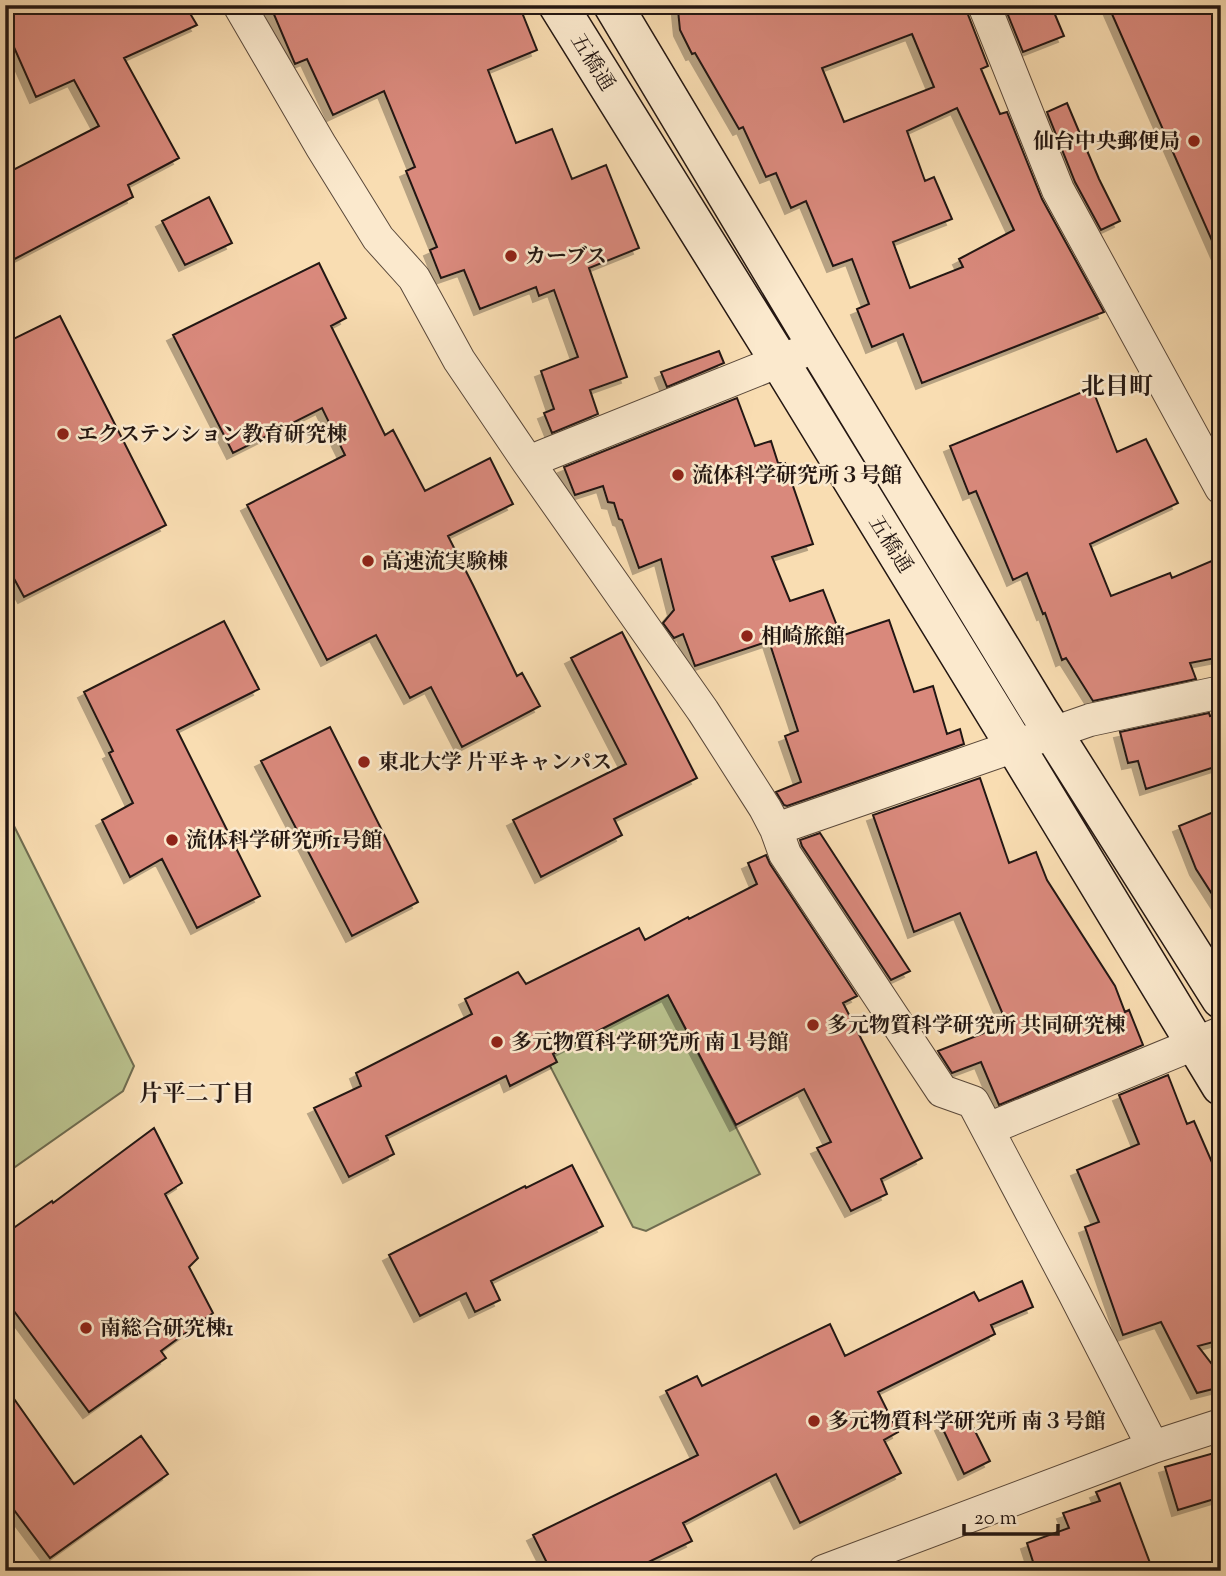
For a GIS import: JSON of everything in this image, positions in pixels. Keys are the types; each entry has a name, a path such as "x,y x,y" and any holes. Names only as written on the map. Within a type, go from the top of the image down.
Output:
{"street":[{"path":"239,5 378,238 414,278 459,360 703,711 765,808 785,854 942,1091 974,1102 1153,1447"},
{"name":"五橋通","path":"558,5 1015,746 1208,1038 1221,1086"},
{"name":"五橋通","path":"613,5 1052,733 1221,999"},
{"path":"984,5 1058,190 1221,488"},
{"path":"528,462 817,346"},
{"path":"776,829 1090,720 1221,692"},
{"path":"988,1129 1208,1038"},
{"path":"824,1571 1153,1447 1221,1425"}],"green space":[{"path":"5,808 134,1066 123,1091 5,1174"},
{"path":"668,995 760,1174 646,1231 633,1227 550,1066 553,1054"}],"building":[{"path":"5,5 185,5 197,25 124,58 179,158 128,185 133,197 5,264 5,174 99,126 74,80 36,97 5,27"},
{"path":"270,5 519,5 537,50 488,70 516,143 552,129 572,179 606,165 639,248 589,268 627,377 590,390 598,414 552,433 544,413 554,409 541,371 578,357 554,290 539,296 536,287 480,309 464,270 441,278 430,250 437,247 406,171 415,167 384,91 333,115 307,59 295,64"},
{"path":"690,5 966,5 988,66 981,69 1000,114 1007,112 1042,199 1104,312 922,383 903,334 872,347 857,309 869,304 852,259 833,266 806,201 791,208 776,173 766,177 743,127 739,129 695,53 692,54 680,30 678,10","holes":["912,34 934,87 844,122 822,68","957,108 1014,230 959,259 963,267 910,288 893,242 952,219 934,177 925,181 907,131"]},
{"path":"1004,5 1051,5 1064,36 1023,52"},
{"name":"仙台中央郵便局","path":"1108,5 1221,5 1221,261"},
{"path":"1067,103 1120,221 1101,230 1075,182 1047,112"},
{"path":"209,197 232,243 185,265 162,221"},
{"path":"319,263 346,318 331,326 385,435 393,430 425,491 490,458 513,504 448,536 517,676 522,673 540,706 462,747 431,687 410,698 376,635 327,660 247,505 345,455 322,408 233,453 173,335"},
{"name":"エクステンション教育研究棟","path":"60,316 166,525 24,597 5,562 5,343"},
{"path":"719,351 724,363 667,387 661,372"},
{"path":"1092,388 1117,452 1146,439 1178,503 1090,544 1111,596 1170,573 1172,578 1221,557 1221,657 1190,663 1196,679 1093,701 1066,658 1062,660 1027,573 1013,580 976,491 969,494 950,446"},
{"path":"737,398 755,446 771,441 778,463 785,463 813,544 772,557 790,601 823,590 841,636 889,620 914,692 933,686 947,734 960,729 964,744 784,805 776,792 801,782 785,736 798,731 769,641 695,666 683,634 674,638 663,623 674,610 661,559 639,568 622,520 619,519 614,503 608,502 603,486 575,495 564,467"},
{"path":"224,621 259,689 177,730 260,896 197,928 162,859 130,877 102,820 133,803 109,753 113,751 84,692"},
{"path":"622,632 697,778 614,819 622,835 541,877 513,820 626,764 571,658"},
{"path":"1209,713 1210,716 1221,714 1221,765 1146,789 1138,761 1128,763 1120,732"},
{"path":"330,727 418,902 352,936 261,761"},
{"path":"980,778 1009,863 1036,852 1047,880 1115,986 1125,1012 1129,1010 1143,1045 999,1105 981,1062 952,1073 938,1051 1007,1024 960,913 914,932 873,815"},
{"path":"1221,809 1221,908 1196,869 1179,826"},
{"path":"820,833 910,971 891,980 802,846 800,840"},
{"path":"766,855 857,996 843,1003 922,1158 881,1179 887,1194 851,1211 817,1148 831,1142 804,1089 736,1125 668,995 553,1054 557,1062 510,1086 506,1076 386,1136 394,1154 349,1177 314,1108 361,1086 356,1073 472,1014 465,999 518,972 526,984 639,928 645,940 757,884 748,863"},
{"path":"1168,1075 1187,1124 1194,1121 1221,1183 1221,1340 1198,1346 1221,1376 1221,1387 1197,1393 1161,1322 1123,1335 1085,1227 1099,1222 1077,1170 1139,1144 1119,1095"},
{"path":"154,1128 182,1183 165,1194 198,1258 189,1267 213,1313 161,1351 166,1358 89,1412 5,1299 5,1234 52,1201 53,1203"},
{"path":"572,1165 603,1226 491,1281 500,1300 475,1312 466,1293 420,1316 389,1255"},
{"path":"1022,1281 1033,1307 991,1325 995,1334 878,1392 898,1432 884,1440 901,1473 800,1523 776,1474 683,1523 692,1541 630,1571 551,1571 533,1535 698,1455 666,1391 697,1376 702,1386 830,1324 845,1356 974,1292 979,1301"},
{"path":"5,1386 74,1484 141,1436 168,1474 50,1558 5,1498"},
{"path":"966,1413 990,1461 964,1474 941,1425"},
{"path":"1221,1451 1221,1497 1178,1510 1165,1467"},
{"path":"1120,1483 1153,1571 1036,1571 1027,1543 1069,1528 1063,1513 1100,1501 1096,1492"}],"place":[{"name":"仙台中央郵便局","path":"1194,141"},
{"name":"カーブス","path":"511,256"},
{"name":"エクステンション教育研究棟","path":"63,434"},
{"name":"流体科学研究所３号館","path":"678,475"},
{"name":"高速流実験棟","path":"368,561"},
{"name":"相崎旅館","path":"747,636"},
{"name":"東北大学 片平キャンパス","path":"364,762"},
{"name":"流体科学研究所1号館","path":"172,840"},
{"name":"多元物質科学研究所 共同研究棟","path":"813,1025"},
{"name":"多元物質科学研究所 南１号館","path":"497,1042"},
{"name":"南総合研究棟1","path":"86,1328"},
{"name":"多元物質科学研究所 南３号館","path":"814,1421"}],"district":[{"name":"北目町","path":"1117,386"},
{"name":"片平二丁目","path":"197,1093"}]}
